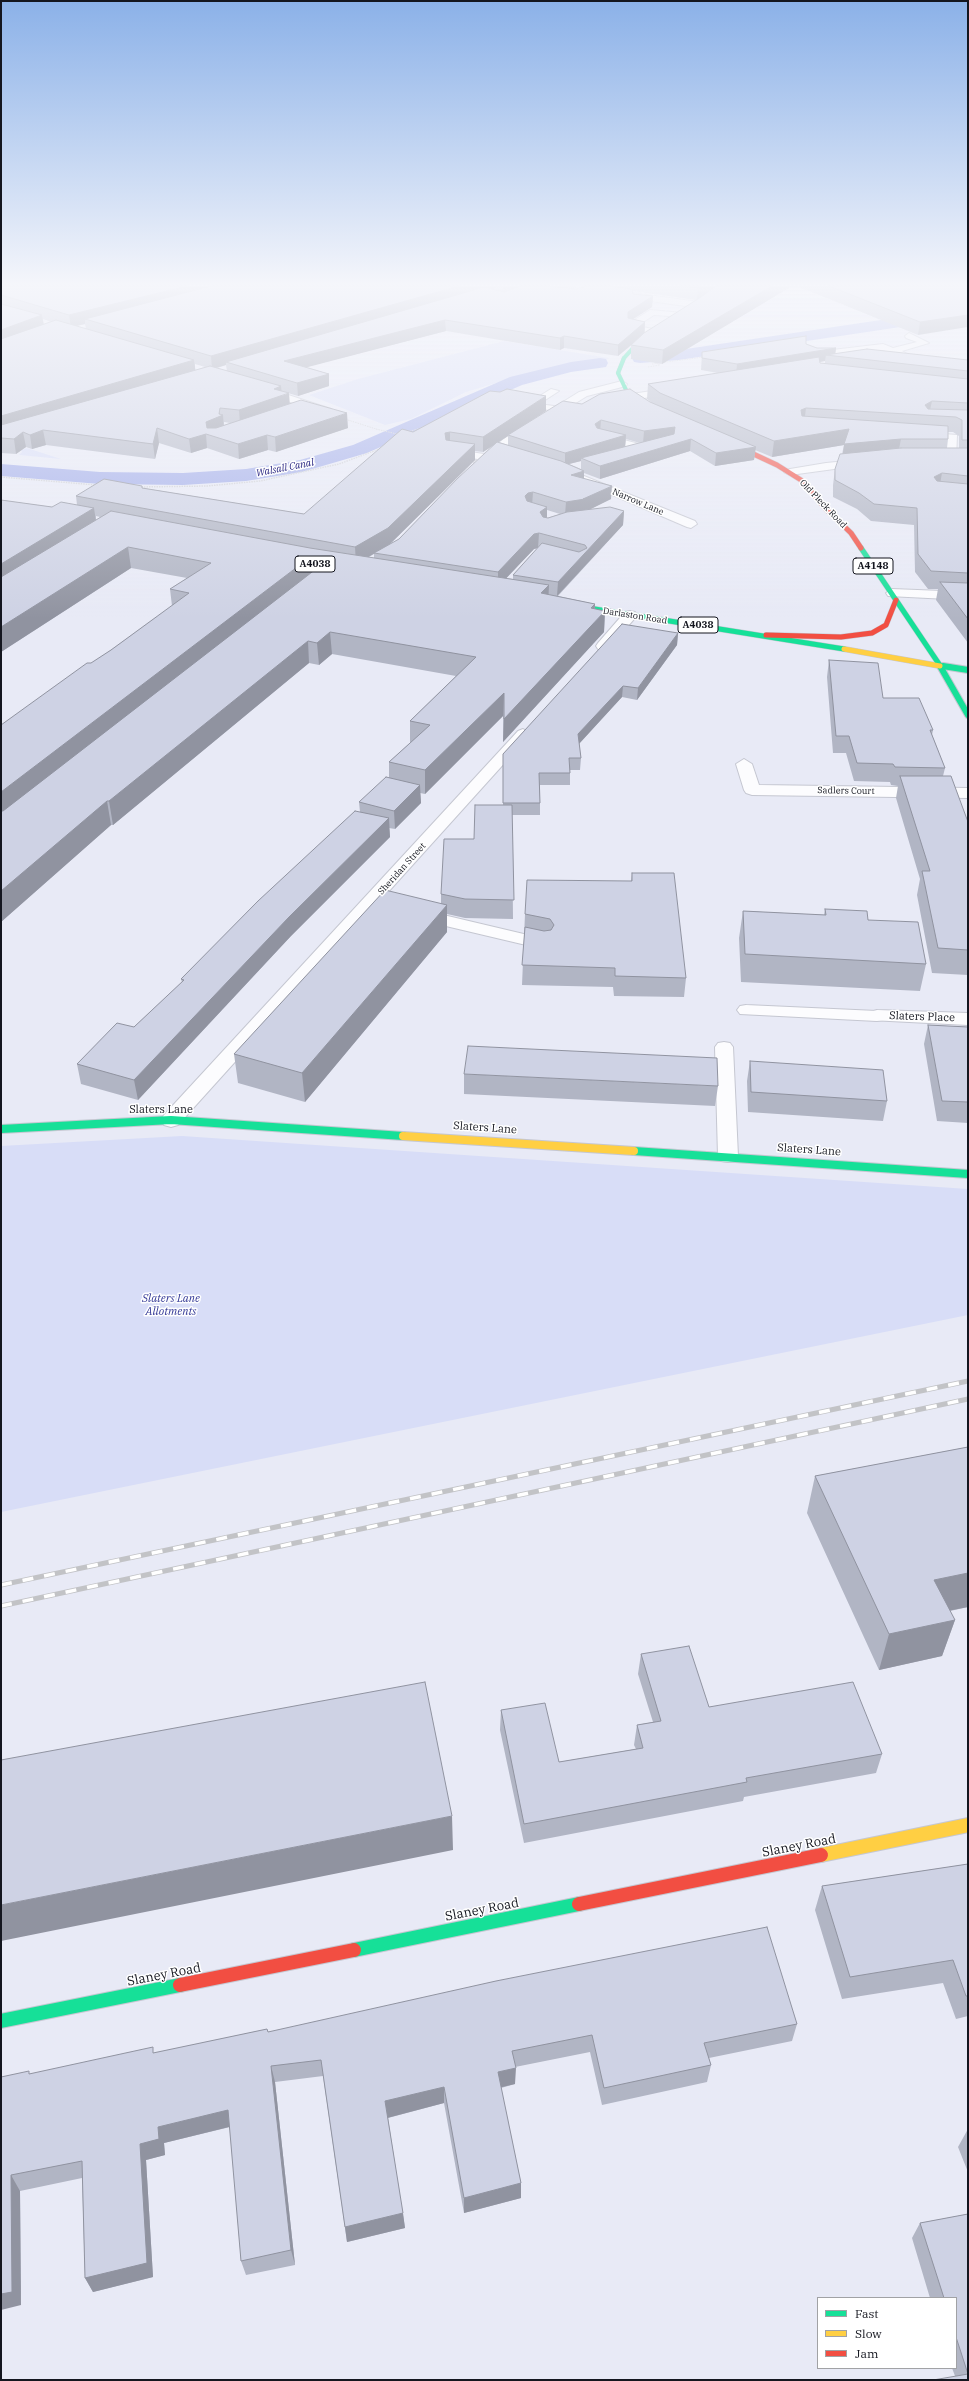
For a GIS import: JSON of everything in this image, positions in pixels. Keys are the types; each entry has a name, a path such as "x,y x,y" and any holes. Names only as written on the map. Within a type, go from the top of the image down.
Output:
{"main road":[{"path":"632,397 654,411"},
{"name":"Old Pleck Road","path":"720,439 790,472 808,487 826,509 855,538 940,666"},
{"path":"766,635 841,637 872,633 886,625 894,596"},
{"name":"Darlaston Road","path":"569,605 766,635 968,670"},
{"name":"A4148","path":"940,666 968,715"},
{"name":"Slaters Lane","path":"1,1128 171,1120 728,1156 968,1174"},
{"name":"Slaney Road","path":"1,2021 968,1825"}],"street":[{"path":"288,397 314,405 343,418"},
{"path":"469,472 484,457 495,449 578,397"},
{"path":"292,412 314,405"},
{"path":"908,434 953,437 956,459 937,459"},
{"path":"601,437 643,448"},
{"path":"622,454 656,445"},
{"path":"495,449 509,454"},
{"path":"790,472 826,466 878,461"},
{"name":"Narrow Lane","path":"572,474 691,524"},
{"path":"629,513 661,511"},
{"path":"593,656 630,615"},
{"name":"Sheridan Street","path":"171,1120 386,907 535,721"},
{"name":"Sadlers Court","path":"744,764 752,790 968,793"},
{"path":"386,907 543,944"},
{"path":"454,923 467,908"},
{"name":"Slaters Place","path":"877,1016 968,1018"}],"lane":[{"path":"544,397 530,405 558,409"},
{"path":"450,452 484,457"},
{"path":"894,596 968,596"},
{"path":"746,1010 877,1016"},
{"path":"724,1047 728,1156"}],"path":[{"path":"343,418 376,429 398,434"},
{"path":"403,436 408,431 429,426"},
{"path":"138,487 208,486 260,481 339,464 366,456 385,446"},
{"path":"1,477 102,485"}],"green space":[{"path":"314,397 456,397 411,419 385,425"},
{"path":"27,448 61,459 19,455 22,452 21,450"},
{"name":"Slaters Lane Allotments","path":"182,1136 968,1189 968,1315 1,1512 1,1146"}],"building":[{"path":"1,397 66,397 1,416"},
{"path":"100,397 277,397 239,410 220,408 219,414 223,415 206,422 207,428 216,428 301,400 347,413 275,437 267,435 238,444 206,434 189,439 157,428 153,444 43,430 30,435 23,432 14,439 1,438 1,425"},
{"path":"479,397 544,397 483,437 450,432 445,433 446,440 475,444 388,528 355,547 76,496 104,479 142,486 142,488 304,514 402,429 413,432"},
{"path":"594,397 642,397 650,402 756,447 716,453 691,439 600,466 581,458 674,434 675,427 644,431 601,420 595,424 597,428 626,435 565,453 508,435 563,401 582,404"},
{"path":"670,397 968,397 968,403 932,401 925,405 928,409 968,410 968,440 962,440 962,420 956,417 806,408 801,410 802,416 948,426 948,439 901,439 844,444 849,429 774,441"},
{"path":"497,442 561,461 584,471 571,475 612,486 583,499 585,499 566,502 533,492 528,493 525,496 527,501 547,507 540,512 543,517 548,518 567,512 610,507 624,511 558,582 513,575 542,543 579,552 587,548 585,545 539,533 534,534 498,572 374,553 399,539 458,478"},
{"path":"901,448 968,448 968,476 942,473 934,477 937,481 968,484 968,573 931,571 918,554 917,508 874,504 859,493 835,480 835,469 840,454"},
{"path":"1,500 52,507 61,502 94,508 1,564"},
{"path":"111,511 310,548 549,585 541,593 595,604 591,608 605,611 504,719 504,693 425,770 389,762 430,725 410,721 476,657 330,632 317,643 308,641 109,801 107,801 1,891 1,811 3,811 316,569 317,564 311,560 305,561 1,792 1,725 87,663 91,663 111,650 189,593 170,589 211,563 128,547 1,627 1,577"},
{"path":"940,582 968,583 968,619"},
{"path":"622,624 678,633 638,688 623,686 578,734 581,758 569,758 570,773 539,773 540,803 503,803 503,754"},
{"path":"829,660 878,663 883,698 919,698 933,730 930,730 945,768 895,767 893,764 857,763 849,736 836,736"},
{"path":"900,776 951,776 968,822 968,950 938,948 922,871 930,871"},
{"path":"386,777 420,785 394,811 359,802"},
{"path":"475,805 512,805 514,900 465,899 441,894 444,839 474,839"},
{"path":"355,811 389,818 289,917 134,1080 77,1064 117,1023 134,1027 184,980 181,979 258,901"},
{"path":"632,873 674,873 686,978 615,976 615,968 522,965 525,927 544,931 551,930 554,925 550,919 525,914 527,880 632,881"},
{"path":"385,890 447,905 302,1073 234,1054"},
{"path":"825,909 867,911 868,920 918,922 926,964 745,954 743,911 826,915"},
{"path":"928,1025 968,1027 968,1102 942,1101"},
{"path":"468,1046 717,1058 718,1086 464,1074"},
{"path":"750,1061 883,1070 887,1101 751,1092"},
{"path":"968,1447 968,1573 934,1580 955,1620 889,1634 815,1476"},
{"path":"689,1646 709,1707 853,1682 882,1754 746,1778 747,1782 524,1824 501,1710 545,1703 559,1762 643,1748 637,1725 661,1721 641,1654"},
{"path":"425,1682 452,1816 1,1905 1,1760"},
{"path":"968,1864 968,1996 966,1996 953,1960 850,1977 822,1886"},
{"path":"767,1927 797,2024 704,2043 711,2065 604,2088 592,2035 512,2051 516,2068 498,2072 521,2183 464,2198 444,2087 385,2101 403,2213 345,2227 321,2060 271,2066 291,2250 241,2261 228,2110 158,2127 159,2139 140,2144 147,2263 85,2278 82,2161 11,2175 12,2292 1,2294 1,2077 29,2071 29,2074 153,2047 153,2053 267,2029 268,2032 496,1981"},
{"path":"968,2214 968,2374 957,2340 957,2297 944,2297 920,2223"},
{"path":"968,2374 968,2380 933,2380"}],"waterway":[{"name":"Walsall Canal","path":"1,470 100,478 183,479 246,475 302,466 360,449 479,397"}],"railway":[{"path":"1,1585 968,1381"},
{"path":"1,1606 968,1399"}],"traffic: fast":[{"path":"634,397 648,408"},
{"path":"861,548 940,666 968,715"},
{"path":"576,606 844,649"},
{"path":"940,666 968,670"},
{"path":"1,1129 171,1120 403,1136"},
{"path":"634,1151 968,1174"},
{"path":"354,1950 579,1904"},
{"path":"1,2021 180,1985"}],"traffic: slow":[{"path":"844,649 940,666"},
{"path":"403,1136 634,1151"},
{"path":"821,1855 968,1825"}],"traffic: jam":[{"path":"727,442 777,465 801,480 826,509 851,533 861,548"},
{"path":"766,635 841,637 872,633 886,625 896,600"},
{"path":"579,1904 821,1855"},
{"path":"180,1985 354,1950"}]}
